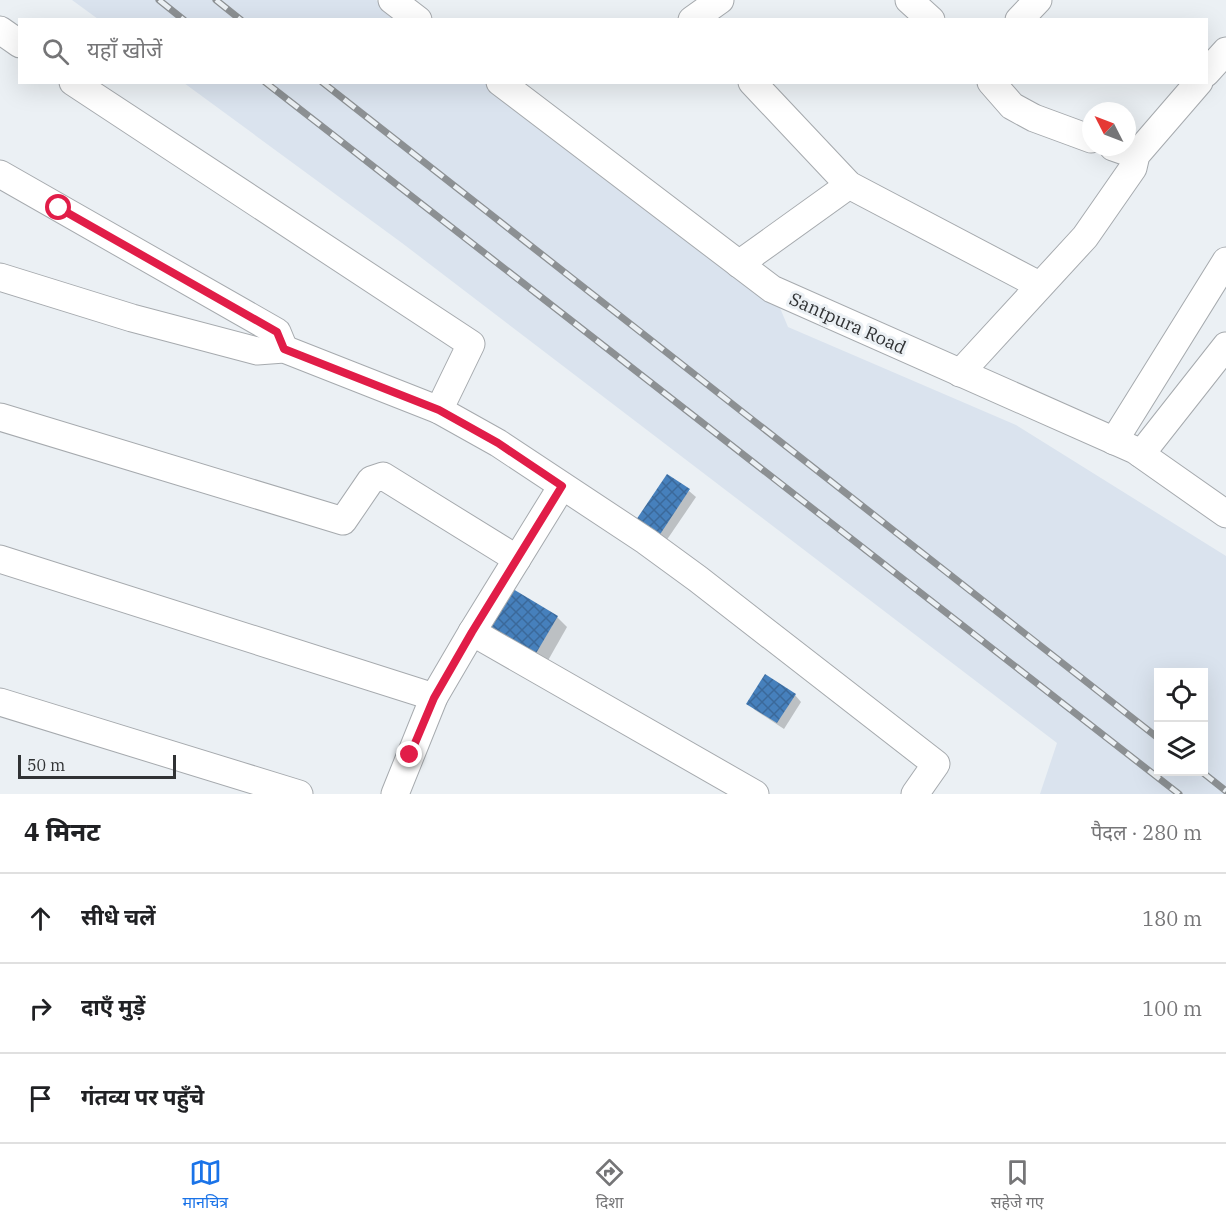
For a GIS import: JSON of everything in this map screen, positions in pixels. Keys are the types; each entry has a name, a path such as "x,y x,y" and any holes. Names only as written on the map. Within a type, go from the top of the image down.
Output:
{"street":[{"path":"392,0 415,18"},
{"path":"695,18 720,0"},
{"path":"909,0 929,18"},
{"path":"1021,18 1038,0"},
{"path":"0,30 18,43"},
{"path":"1208,71 1226,51"},
{"path":"76,84 471,344 439,410"},
{"name":"Santpura Road","path":"503,84 772,289 1114,441 1140,454 1226,514"},
{"path":"754,84 849,185 1039,285"},
{"path":"992,84 1012,106 1034,118 1082,136"},
{"path":"1136,141 1197,84"},
{"path":"960,373 1084,237 1133,168 1127,156"},
{"path":"0,174 277,332 284,349"},
{"path":"739,264 849,185"},
{"path":"1114,441 1226,261"},
{"path":"0,277 132,318 257,351 284,349 439,410 498,443 646,541 698,579 936,764 915,794"},
{"path":"1140,454 1226,346"},
{"path":"0,417 343,521 371,480 384,476 517,559"},
{"path":"395,794 434,698 562,486"},
{"path":"0,559 434,698"},
{"path":"472,632 755,794"},
{"path":"0,702 299,794"}],"shaded area":[{"path":"72,0 376,0 402,18 97,18"},
{"path":"185,84 490,84 772,289 788,327 1016,425 1226,556 1226,794 1040,794 1057,743 402,243"}],"building":[{"path":"667,474 690,489 657,539 634,523"},
{"path":"513,589 558,616 535,655 489,627"},
{"path":"765,674 796,694 777,723 746,704"}],"railway":[{"path":"159,0 182,18"},
{"path":"216,0 238,18"},
{"path":"268,84 1179,794"},
{"path":"325,84 1154,735"},
{"path":"1207,776 1226,791"}],"route":[{"path":"59,208 277,332 284,349 439,410 498,443 562,486 434,698 410,755"}]}
